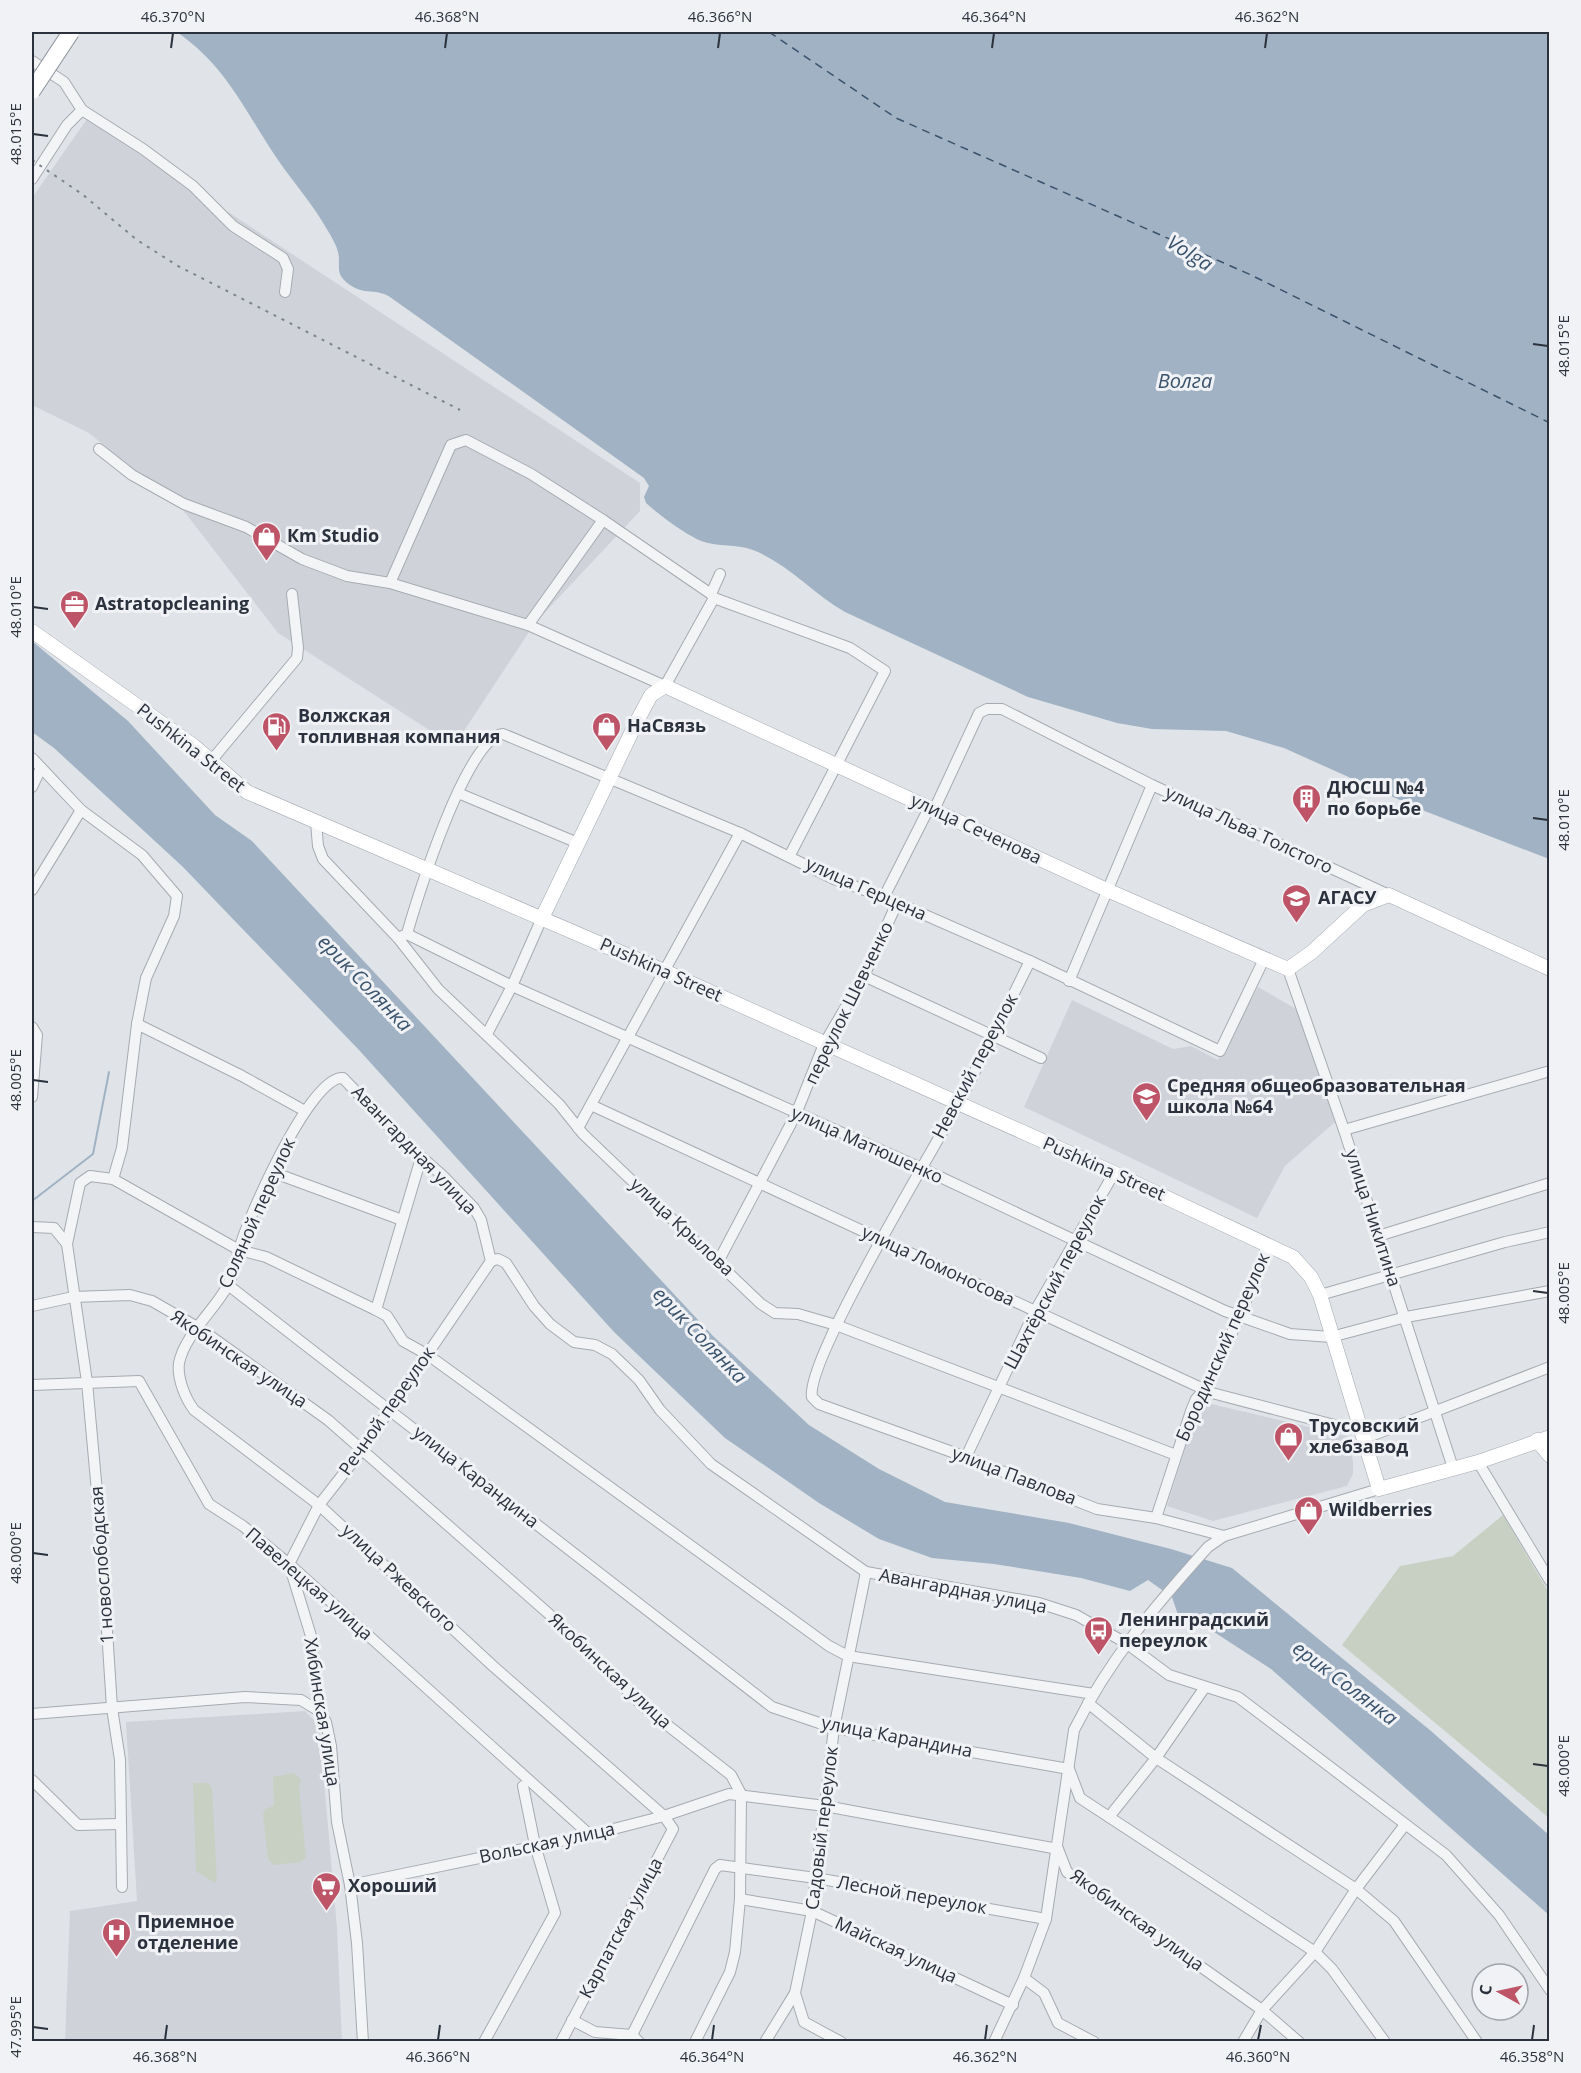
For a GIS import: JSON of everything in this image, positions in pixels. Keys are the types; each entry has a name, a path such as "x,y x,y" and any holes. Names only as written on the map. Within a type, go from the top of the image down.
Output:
{"highway":[{"path":"32,91 70,32"}],"main road":[{"name":"Pushkina Street","path":"32,631 212,761 247,792 664,971 1114,1173 1293,1257 1311,1277 1320,1295 1379,1489"},
{"name":"улица Сеченова","path":"665,686 1107,890 1288,969"},
{"path":"542,918 651,695 665,686"},
{"path":"1288,969 1312,952 1363,905 1389,895"},
{"name":"улица Льва Толстого","path":"1389,895 1550,969"},
{"path":"1379,1489 1478,1462 1544,1439 1550,1456"}],"street":[{"path":"32,61 64,82 82,110 143,149 193,186 233,226 283,258 288,269 285,292"},
{"path":"32,179 67,125 82,110"},
{"path":"390,583 451,445 460,440 471,441 603,520 712,596 850,648 885,672 790,855"},
{"path":"99,449 132,475 184,504 246,527 302,559 339,573 390,583 476,607 528,625 665,686 712,596 720,574"},
{"path":"528,625 603,520"},
{"path":"212,761 297,658 292,594"},
{"name":"улица Льва Толстого","path":"931,809 976,719 983,710 1002,709 1152,785 1389,895"},
{"name":"улица Герцена","path":"458,793 488,741 497,735 508,735 790,855 834,879 884,897 1030,962 1220,1051 1264,959"},
{"path":"32,758 81,810 142,855 177,896 174,916 146,978 137,1024 122,1148 112,1179 239,1250 266,1257 387,1316 403,1341 428,1354 819,1639 848,1656 1091,1698 1156,1758 1356,1889 1394,1922 1477,2042"},
{"path":"32,787 41,768"},
{"path":"1069,981 1152,785"},
{"path":"402,936 425,869 458,793 578,843"},
{"path":"884,897 931,809"},
{"path":"32,890 81,810"},
{"name":"улица Крылова","path":"316,822 319,853 402,936 438,989 559,1104 578,1128 718,1262 775,1313 798,1314 836,1325 1176,1455"},
{"path":"578,1128 740,833"},
{"name":"переулок Шевченко","path":"718,1262 796,1114 824,1044 864,976 897,903"},
{"path":"487,1034 512,986 542,918"},
{"name":"улица Матюшенко","path":"402,936 630,1036 1240,1316 1290,1334 1331,1337 1406,1317 1550,1291"},
{"name":"Невский переулок","path":"812,1396 812,1384 836,1325 958,1104 1030,962"},
{"name":"улица Никитина","path":"1288,969 1406,1317 1453,1468"},
{"path":"864,976 1041,1058"},
{"path":"137,1024 242,1076 305,1112"},
{"path":"32,1027 37,1035 32,1097"},
{"path":"1344,1130 1550,1071"},
{"name":"Соляной переулок","path":"199,1328 228,1285 245,1232 272,1172 305,1112 328,1082 343,1078"},
{"name":"Авангардная улица","path":"343,1078 421,1158 443,1176 474,1208 484,1228 491,1261 498,1259 506,1263 540,1314 566,1338 595,1345 612,1354 639,1380 660,1410 711,1464 866,1572 1039,1603 1076,1615 1125,1643 1169,1675 1238,1697 1404,1826 1429,1841 1461,1871 1499,1915 1550,1990"},
{"name":"улица Ломоносова","path":"591,1105 1212,1393 1342,1427 1359,1424"},
{"path":"376,1310 421,1158"},
{"path":"272,1172 402,1220"},
{"name":"Шахтёрский переулок","path":"966,1456 1035,1311 1114,1173"},
{"name":"1 новослободская","path":"112,1179 90,1176 80,1183 67,1244 87,1382 102,1542 112,1708 120,1761 119,1824 122,1887"},
{"path":"1378,1236 1550,1183"},
{"path":"32,1227 54,1228 67,1244"},
{"path":"1320,1295 1550,1232"},
{"name":"Бородинский переулок","path":"1156,1518 1196,1399 1205,1389 1240,1316 1268,1244"},
{"name":"Речной переулок","path":"289,1564 319,1505 362,1450 491,1261"},
{"name":"улица Карандина","path":"228,1285 772,1707 834,1728 1068,1769"},
{"name":"Якобинская улица","path":"32,1306 73,1297 137,1296 152,1301 199,1328 328,1420 549,1614 643,1706 731,1774 741,1794 825,1806 1058,1849 1068,1872 1262,2010 1299,2042"},
{"name":"улица Ржевского","path":"199,1328 187,1346 179,1366 181,1381 190,1404 319,1505 493,1666 664,1816"},
{"path":"1364,1439 1550,1367"},
{"name":"Павелецкая улица","path":"32,1384 139,1382 209,1504 243,1526 289,1564 590,1835"},
{"name":"улица Павлова","path":"812,1396 819,1404 966,1456 1097,1509 1156,1518 1224,1536"},
{"path":"1478,1462 1550,1581"},
{"path":"994,2042 1024,1978 1047,1919 1074,1730 1125,1643 1156,1604 1208,1547 1224,1536 1379,1489"},
{"name":"Хибинская улица","path":"289,1564 311,1636 319,1711 326,1722 331,1746 337,1822 350,1885 363,2042"},
{"name":"Садовый переулок","path":"765,2042 795,1994 812,1911 834,1728 866,1572"},
{"path":"1109,1817 1156,1758 1205,1687"},
{"path":"32,1714 255,1697 301,1700 319,1711"},
{"path":"1068,1769 1080,1798 1315,1952 1332,1969 1385,2042"},
{"path":"32,1780 78,1825 119,1824"},
{"path":"484,2042 555,1913 535,1845 524,1786"},
{"name":"Вольская улица","path":"350,1885 590,1835 664,1816 729,1794 741,1794"},
{"path":"695,2042 733,1964 740,1899 741,1794"},
{"name":"Карпатская улица","path":"561,2042 673,1829 664,1816"},
{"path":"1243,2042 1262,2010 1315,1952 1356,1889 1404,1826"},
{"name":"Лесной переулок","path":"636,2038 716,1867 723,1864 1047,1919"},
{"name":"Майская улица","path":"740,1899 812,1911 1012,2005"},
{"path":"1024,1978 1044,1993 1058,2023 1094,2042"},
{"path":"795,1994 804,2022 841,2042"},
{"path":"572,2020 596,2032 636,2038"}],"shaded area":[{"path":"87,119 640,483 640,511 535,623 454,746 278,633 183,510 89,433 32,405 32,198"},
{"name":"Средняя общеобразовательная школа №64","path":"1258,987 1298,1010 1335,1122 1285,1166 1257,1218 1024,1107 1072,1000 1173,1049 1191,1046 1218,1060"},
{"name":"Трусовский хлебзавод","path":"1207,1403 1347,1436 1353,1461 1353,1474 1347,1486 1213,1521 1167,1506 1197,1410"},
{"path":"1503,1515 1549,1593 1549,1818 1342,1645 1400,1566 1453,1556"},
{"path":"305,1711 319,1725 337,1928 342,2041 65,2042 70,1911 137,1901 126,1722"},
{"path":"293,1773 301,1779 299,1788 306,1857 301,1862 274,1865 268,1859 263,1815 265,1809 274,1806 273,1777"},
{"path":"193,1783 208,1783 212,1788 217,1881 214,1883 196,1871"}],"water":[{"name":"Волга","path":"177,32 1549,32 1549,859 1422,810 1284,748 1226,731 1152,729 1117,723 1028,697 845,612 781,565 758,552 746,548 708,543 685,532 646,503 644,497 649,486 644,478 390,297 357,289 345,281 339,271 336,246 317,213 278,160 222,75 210,60"},
{"name":"ерик Солянка","path":"32,641 128,721 215,815 252,841 713,1336 809,1425 879,1469 945,1502 1069,1523 1171,1549 1232,1568 1431,1731 1549,1835 1549,1915 1271,1669 1214,1632 1178,1615 1172,1597 1148,1580 1130,1591 1081,1578 994,1564 932,1558 879,1539 819,1503 725,1438 614,1332 359,1050 183,867 54,748 32,732"}],"waterway":[{"path":"32,1201 93,1154 109,1072"}],"ferry route":[{"path":"769,32 896,118 1251,275 1550,423"}],"railway":[{"path":"32,160 82,194 137,240 178,266 460,410"}],"place":[{"name":"Кm Studio","path":"266,562"},
{"name":"Astratopcleaning","path":"74,630"},
{"name":"Волжская топливная компания","path":"277,752"},
{"name":"НаСвязь","path":"606,752"},
{"name":"ДЮСШ №4 по борьбе","path":"1306,824"},
{"name":"АГАСУ","path":"1297,924"},
{"name":"Средняя общеобразовательная школа №64","path":"1146,1122"},
{"name":"Трусовский хлебзавод","path":"1288,1462"},
{"name":"Wildberries","path":"1308,1536"},
{"name":"Ленинградский переулок","path":"1098,1656"},
{"name":"Хороший","path":"327,1912"},
{"name":"Приемное отделение","path":"116,1958"}],"water label":[{"name":"Volga","path":"1190,253"}]}
